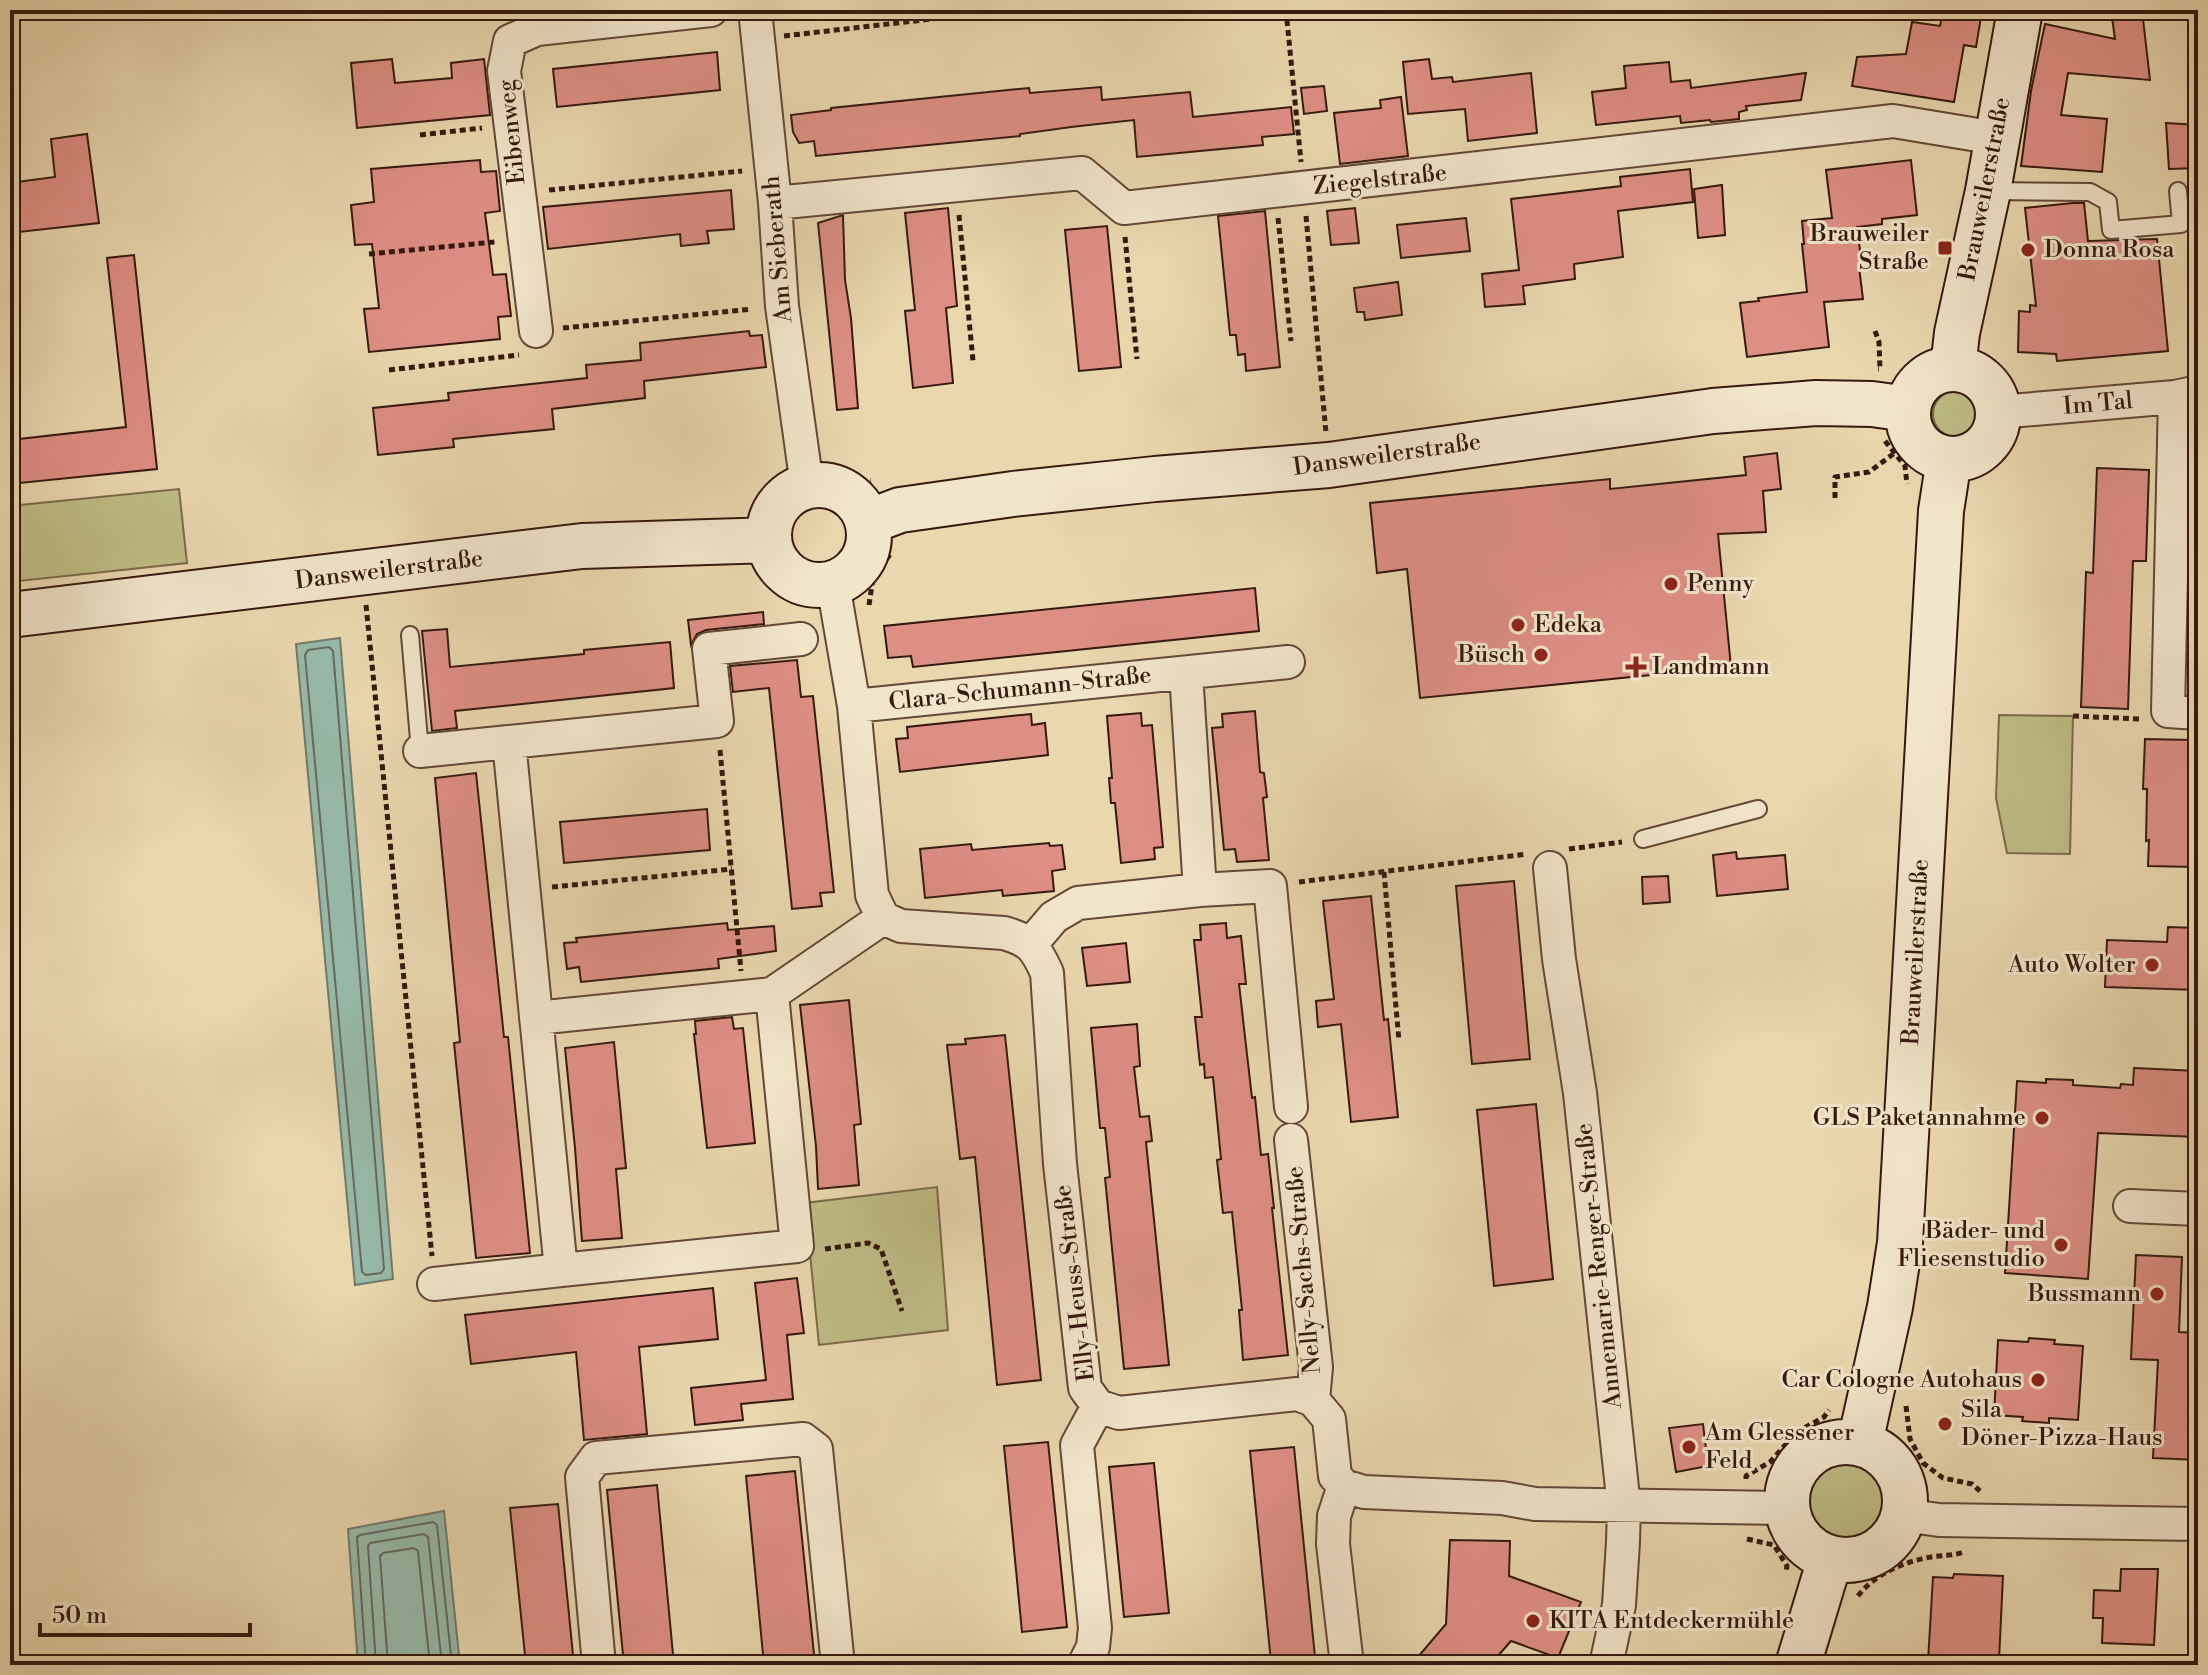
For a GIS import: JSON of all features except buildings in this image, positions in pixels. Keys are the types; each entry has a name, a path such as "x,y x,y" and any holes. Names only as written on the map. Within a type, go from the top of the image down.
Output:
{"main road":[{"name":"Brauweilerstraße","path":"1953,368 1957,333 1988,191 2020,10"},
{"path":"1940,370 1966,370 1989,386 1996,398 1996,427 1989,441 1978,451 1964,457 1949,459 1935,455 1923,448 1909,424 1896,425 1918,385 1940,370"},
{"name":"Dansweilerstraße","path":"882,534 900,510 1155,479 1329,465 1713,411 1816,403 1872,404 1896,425"},
{"name":"Brauweilerstraße","path":"1860,1443 1890,1307 1900,1243 1940,524 1949,459"},
{"path":"807,486 838,488 851,496 882,534 869,537 866,552 859,566 847,577 837,604 818,586 791,577 773,554 769,558 770,526 775,512 783,501 807,486"},
{"name":"Dansweilerstraße","path":"10,615 582,546 769,558"},
{"path":"1838,1442 1860,1443 1878,1450 1901,1478 1905,1497 1903,1515 1898,1530 1876,1552 1861,1559 1830,1559 1806,1545 1790,1522 1766,1508 1788,1485 1799,1465 1816,1449 1838,1442"},
{"path":"1798,1665 1830,1559"}],"street":[{"name":"Eibenweg","path":"536,331 504,71 510,41 537,29 711,10"},
{"name":"Am Sieberath","path":"757,24 782,306 807,486"},
{"name":"Ziegelstraße","path":"1122,207 1893,121 1996,138"},
{"path":"775,203 1082,173 1122,207"},
{"path":"2183,712 2186,395"},
{"name":"Im Tal","path":"1998,412 2186,395"},
{"path":"837,604 854,706 872,895 883,918 901,926 1004,933 1031,944 1054,917 1078,903 1270,886 1291,1107"},
{"path":"420,751 717,721 709,649 801,639"},
{"name":"Clara-Schumann-Straße","path":"854,706 1288,662"},
{"name":"Clara-Schumann-Straße","path":"1186,673 1200,890"},
{"path":"509,742 561,1270"},
{"name":"Annemarie-Renger-Straße","path":"1550,868 1559,959 1580,1093 1624,1507 1619,1605 1606,1665"},
{"path":"536,1018 758,996 883,918"},
{"name":"Elly-Heuss-Straße","path":"1031,944 1047,973 1060,1164 1085,1388 1098,1406 1119,1413 1297,1394 1313,1400"},
{"path":"434,1284 797,1246 758,996"},
{"name":"Nelly-Sachs-Straße","path":"1291,1140 1316,1367 1313,1400"},
{"path":"2130,1206 2198,1209"},
{"path":"1313,1400 1329,1419 1335,1476 1344,1486 1364,1492 1502,1498 1535,1504 1766,1508"},
{"path":"1084,1665 1093,1647 1095,1628 1077,1445 1098,1406"},
{"path":"599,1665 582,1477 596,1458 803,1439 816,1449 838,1665"},
{"path":"1344,1486 1334,1516 1333,1544 1347,1665"},
{"path":"1903,1515 1939,1520 2001,1522 2198,1524"}],"lane":[{"path":"1988,191 2090,192 2108,202 2111,230 2181,224 2178,191"},
{"path":"410,635 420,751"},
{"path":"1643,839 1758,809"}],"path":[{"path":"757,24 1010,10"},
{"path":"1286,10 1291,341"},
{"path":"420,135 511,125"},
{"path":"518,193 771,168"},
{"path":"956,185 973,361"},
{"path":"1289,190 1329,465"},
{"path":"1122,207 1137,359"},
{"path":"369,254 524,239"},
{"path":"389,370 523,354 536,331 782,306"},
{"path":"1873,369 1880,369 1879,342 1875,331"},
{"path":"1896,425 1896,452 1905,466 1907,494"},
{"path":"1835,498 1835,477 1869,472 1896,452"},
{"path":"769,558 806,603 813,628 837,604 867,617 882,534"},
{"path":"365,598 434,1284"},
{"path":"2073,716 2148,719 2183,712"},
{"path":"717,721 732,869 758,996"},
{"path":"1270,886 1436,866"},
{"path":"523,889 732,869"},
{"path":"1384,872 1399,1041"},
{"path":"797,1246 810,1251 868,1243 875,1245 881,1249 902,1311"},
{"path":"1785,1579 1787,1566 1774,1545 1744,1538 1766,1508 1746,1476 1770,1462 1797,1432 1824,1417 1832,1406"}],"shaded area":[{"path":"1956,391 1965,392 1972,398 1978,405 1978,423 1972,430 1965,436 1956,437 1947,436 1940,430 1934,423 1933,414 1934,405 1940,398 1947,392"},
{"path":"179,489 187,563 10,582 10,506"},
{"path":"1999,715 2073,716 2070,854 2007,853 1996,798"},
{"path":"937,1187 948,1330 819,1345 805,1203"},
{"path":"1844,1455 1861,1458 1876,1468 1886,1483 1889,1500 1886,1517 1876,1532 1861,1542 1844,1545 1827,1542 1812,1532 1802,1517 1799,1500 1802,1483 1812,1468 1827,1458"}],"water":[{"path":"340,638 393,1279 355,1285 296,644"},
{"path":"444,1511 460,1665 358,1665 348,1529"}],"place":[{"name":"Brauweiler Straße","path":"1945,248"},
{"name":"Donna Rosa","path":"2028,250"},
{"name":"Penny","path":"1671,584"},
{"name":"Edeka","path":"1518,625"},
{"name":"Büsch","path":"1541,655"},
{"name":"Landmann","path":"1636,667"},
{"name":"Auto Wolter","path":"2152,965"},
{"name":"GLS Paketannahme","path":"2042,1118"},
{"name":"Bäder- und Fliesenstudio","path":"2061,1245"},
{"name":"Bussmann","path":"2157,1294"},
{"name":"Car Cologne Autohaus","path":"2038,1380"},
{"name":"Sila Döner-Pizza-Haus","path":"1945,1424"},
{"name":"Am Glessener Feld","path":"1689,1447"},
{"name":"KITA Entdeckermühle","path":"1533,1621"}]}
